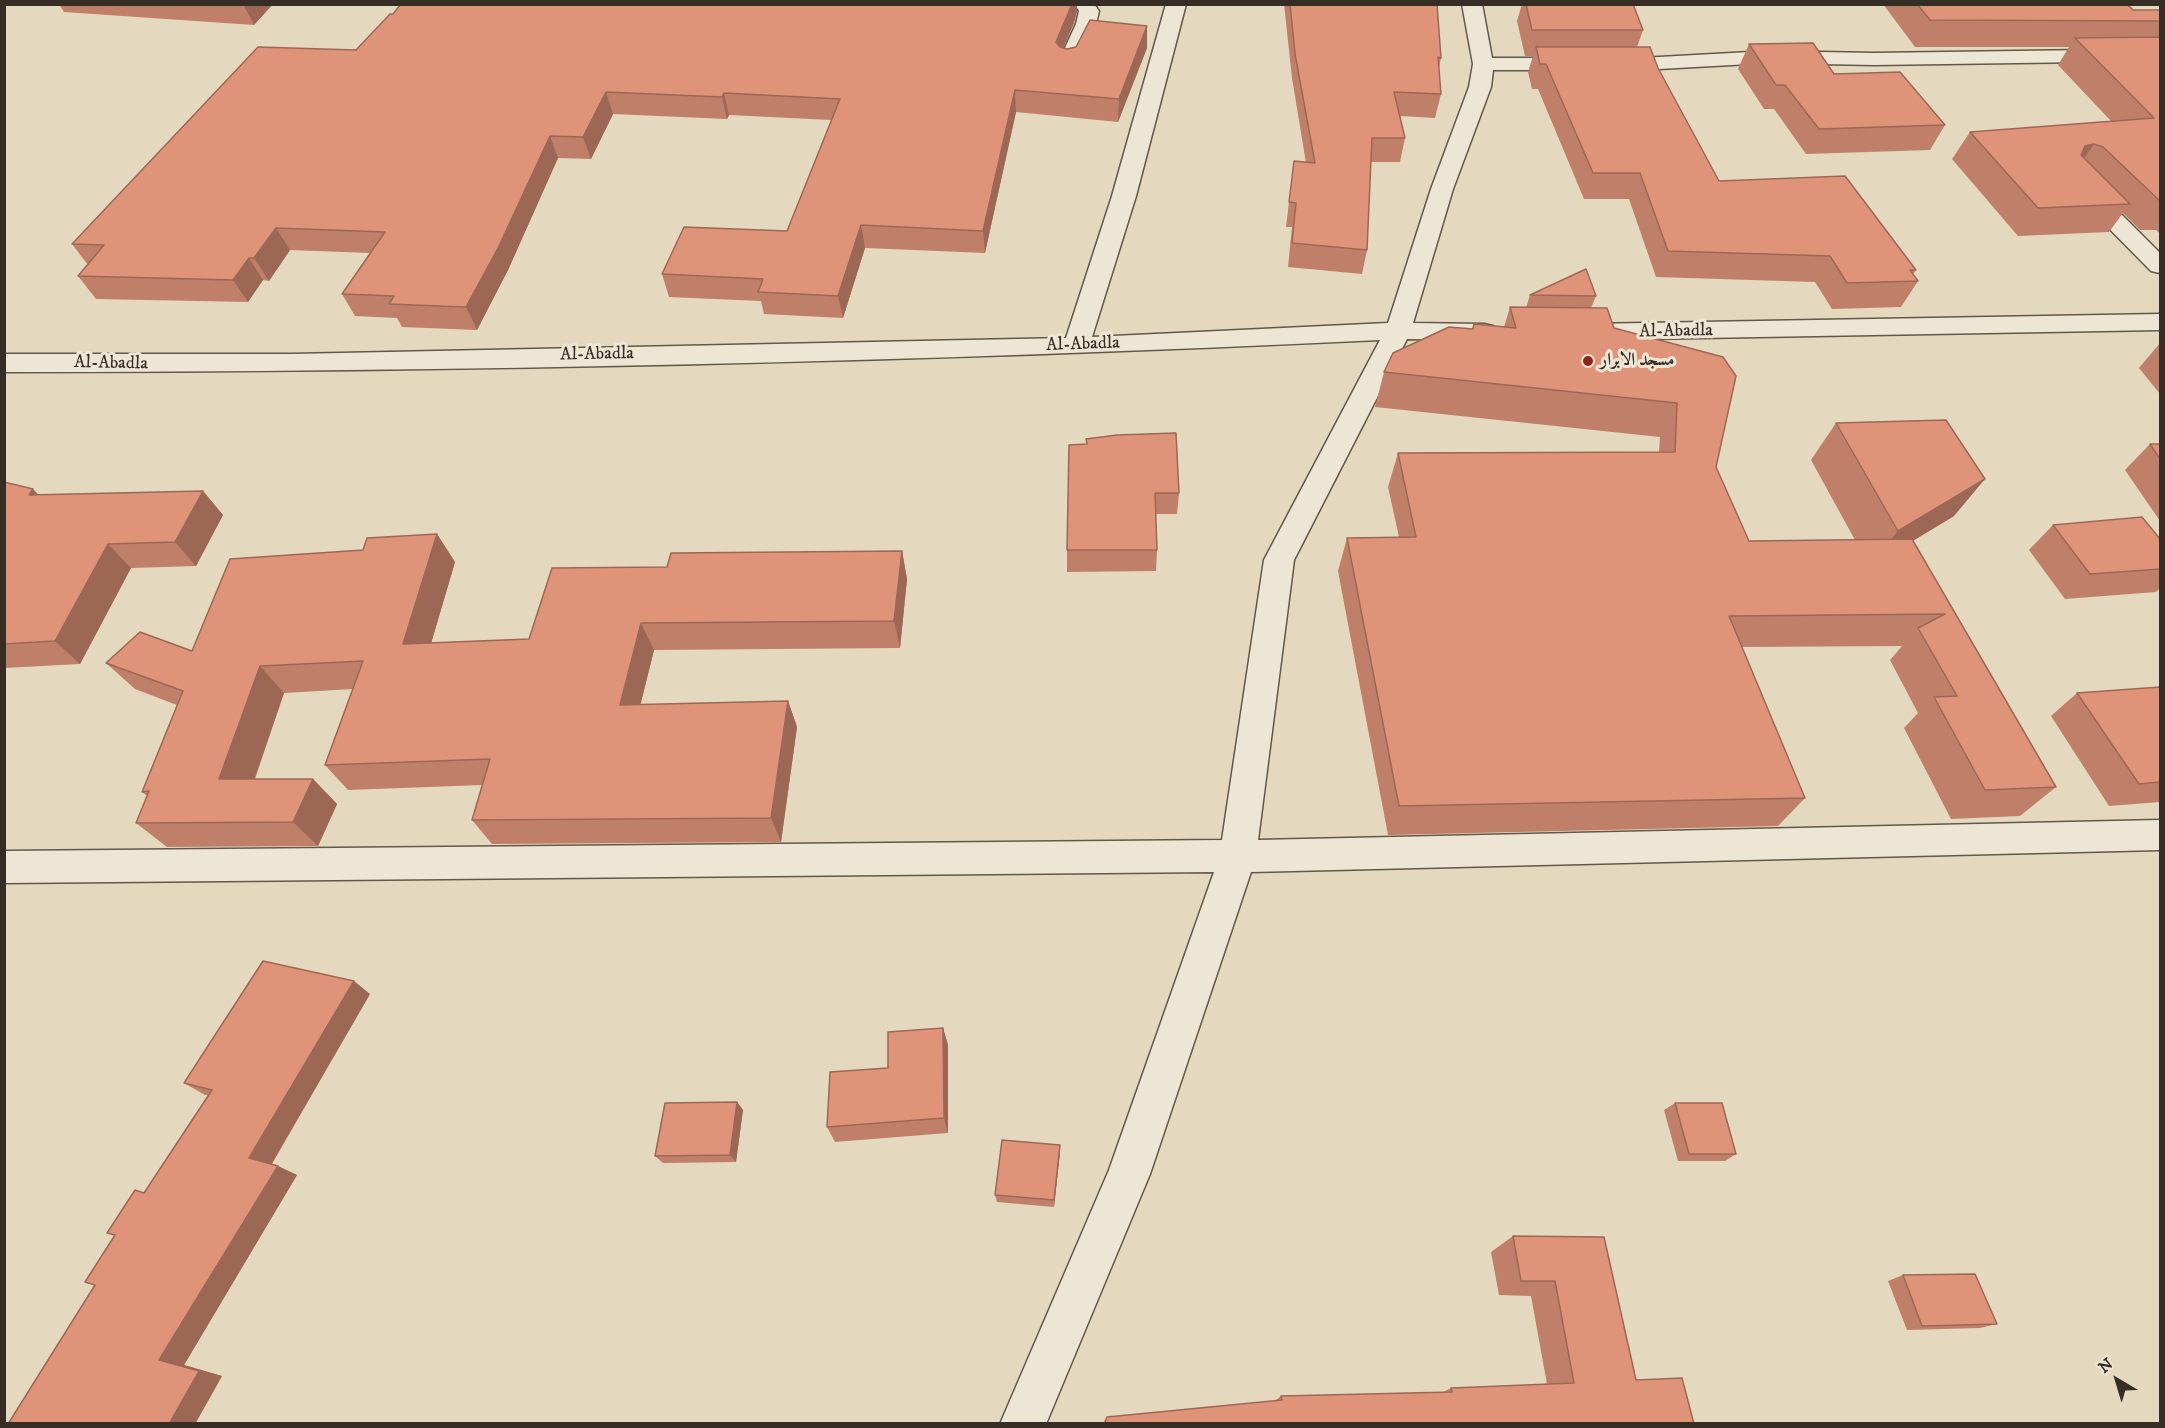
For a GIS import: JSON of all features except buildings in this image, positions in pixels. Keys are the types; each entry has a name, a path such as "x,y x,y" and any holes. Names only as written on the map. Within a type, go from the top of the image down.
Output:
{"street":[{"path":"1068,63 1086,24 1089,11 1084,4"},
{"path":"1076,346 1124,196 1176,4"},
{"path":"1023,1424 1129,1174 1238,856 1279,560 1398,331 1442,189 1480,87 1483,64 1472,4"},
{"path":"1483,64 1641,64 1768,57 1874,60 2160,55"},
{"path":"2074,181 2160,266"},
{"name":"Al-Abadla","path":"1558,332 1638,333 2160,322"},
{"name":"Al-Abadla","path":"4,363 247,364 1076,346 1398,331 1512,332"},
{"path":"4,867 1238,856 2160,835"}],"place":[{"name":"مسجد الابرار","path":"1588,361"}]}
